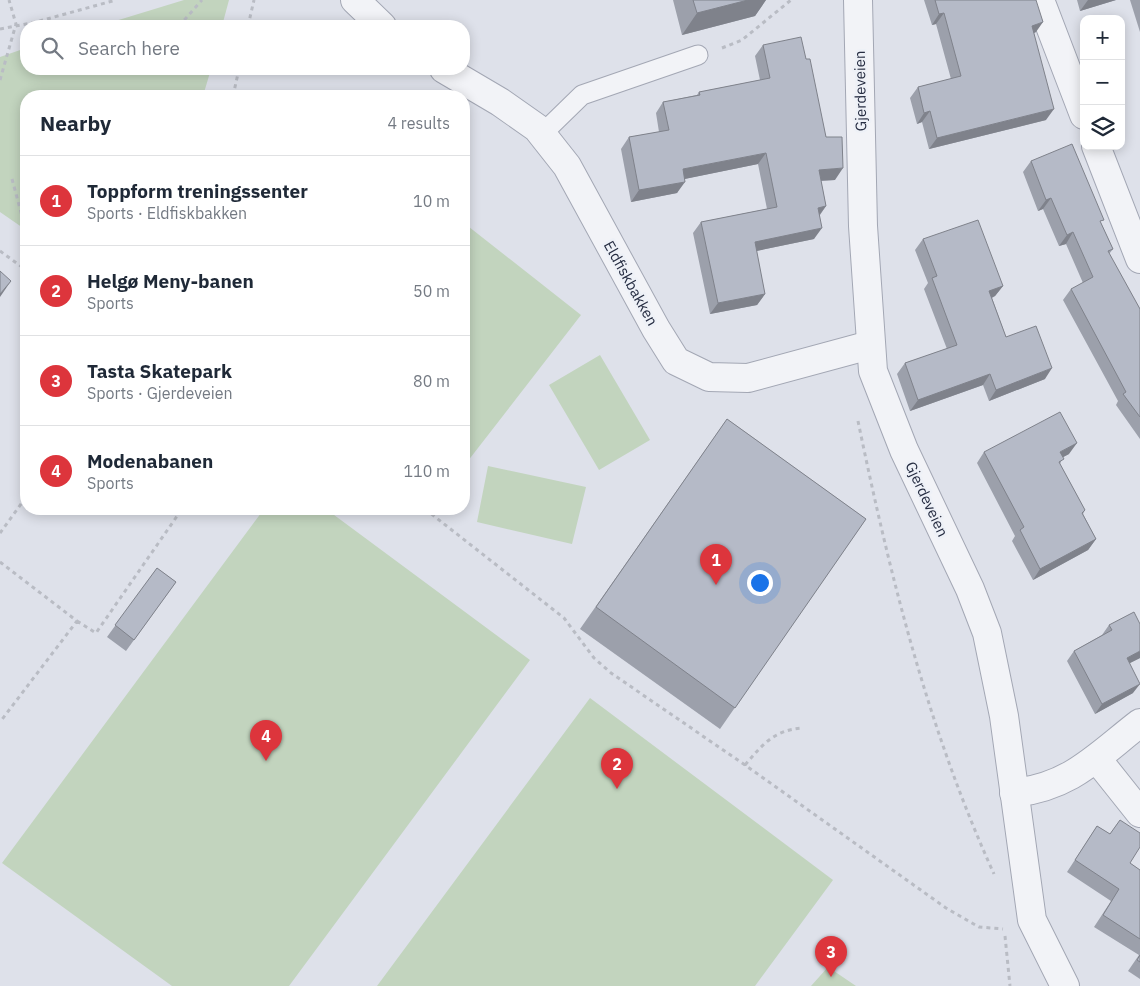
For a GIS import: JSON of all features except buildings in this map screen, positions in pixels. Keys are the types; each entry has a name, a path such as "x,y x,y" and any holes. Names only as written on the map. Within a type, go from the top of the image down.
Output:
{"street":[{"path":"355,0 376,20"},
{"name":"Gjerdeveien","path":"858,0 863,226 873,371 879,392 970,589 987,634 1004,716 1032,920 1065,986"},
{"path":"1040,0 1080,105"},
{"name":"Eldfiskbakken","path":"454,75 500,102 537,128 567,166 676,361 709,376 748,378 870,345"},
{"path":"1098,150 1140,259"},
{"path":"1014,793 1038,790 1060,782 1097,759 1140,723"},
{"path":"1097,759 1140,813"}],"lane":[{"path":"542,134 582,95 698,55"}],"path":[{"path":"0,80 16,24 9,0"},
{"path":"43,20 116,0"},
{"path":"184,20 202,0"},
{"path":"249,20 254,0"},
{"path":"698,55 742,40 791,0"},
{"path":"0,29 20,24"},
{"path":"234,90 238,75"},
{"path":"12,180 20,209"},
{"path":"0,251 20,266"},
{"path":"857,414 909,642 923,690 948,765 994,875"},
{"path":"0,534 20,506"},
{"path":"0,562 77,621 96,633 178,515"},
{"path":"432,515 564,618 594,658 611,673 745,765 946,908 979,927 1004,929"},
{"path":"0,722 77,621"},
{"path":"745,765 761,747 781,731 802,728"},
{"path":"1002,920 1010,986"}],"green space":[{"path":"184,0 229,0 224,20 119,20"},
{"path":"20,50 20,75 209,75 205,90 20,90 20,226 0,212 0,57"},
{"path":"470,228 581,315 470,458"},
{"path":"600,355 650,440 599,470 549,385"},
{"path":"488,466 586,487 572,544 477,522"},
{"path":"260,515 334,515 530,660 289,986 172,986 2,863"},
{"path":"590,698 833,880 755,986 377,986"},
{"path":"828,967 856,986 811,986"}],"place":[{"name":"Toppform treningssenter","path":"716,585"},
{"name":"Modenabanen","path":"266,761"},
{"name":"Helgø Meny-banen","path":"617,789"},
{"name":"Tasta Skatepark","path":"831,977"}]}
